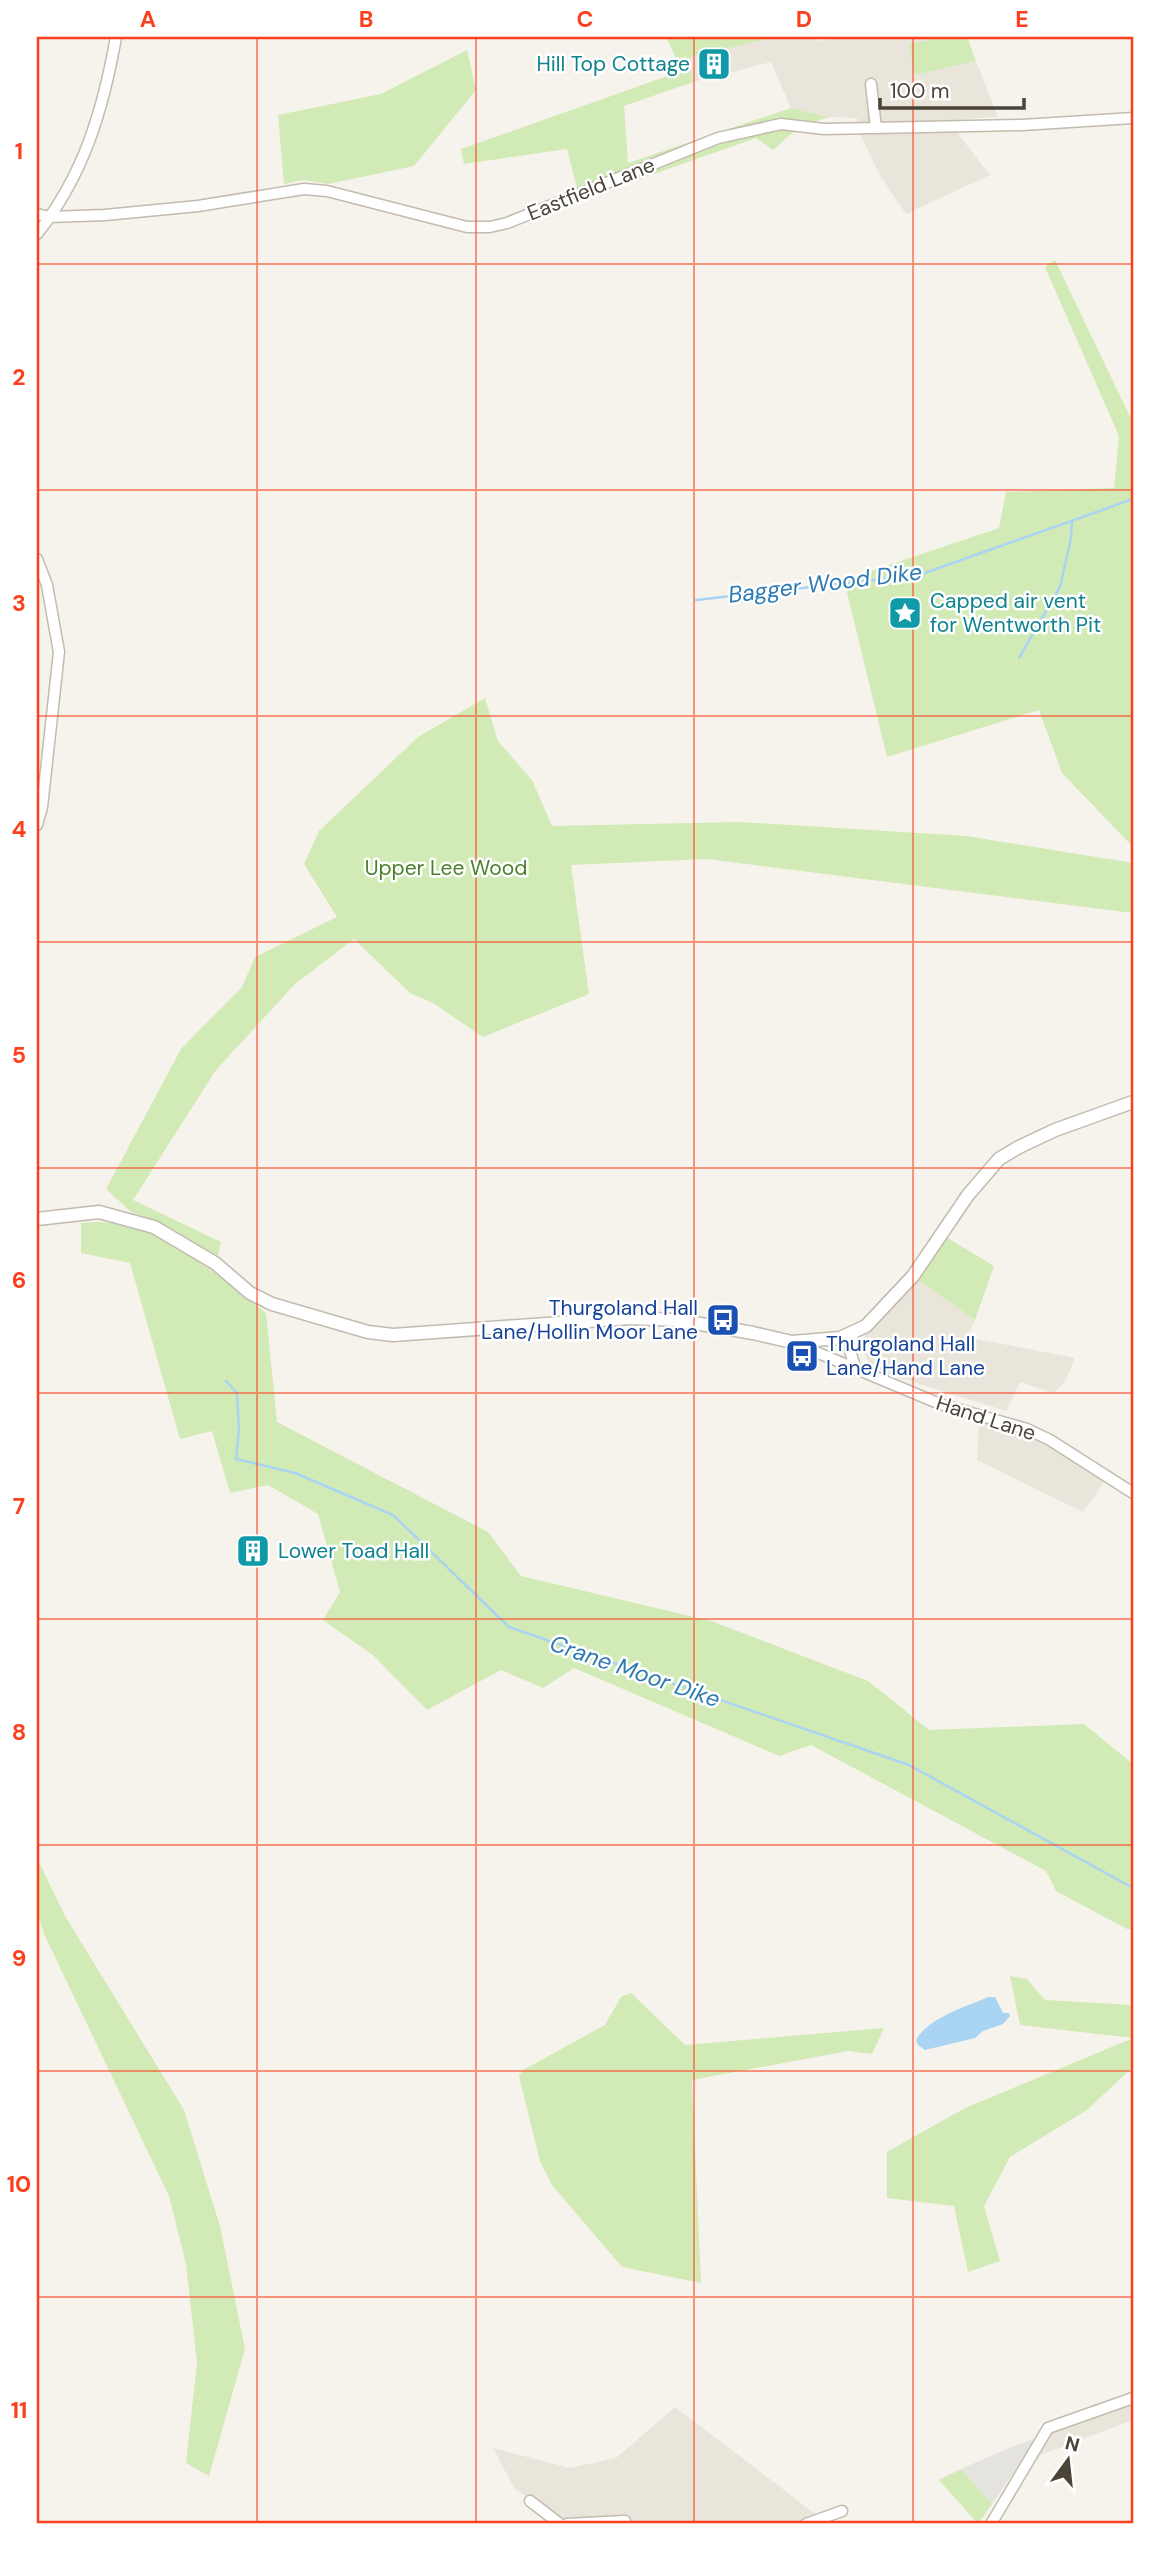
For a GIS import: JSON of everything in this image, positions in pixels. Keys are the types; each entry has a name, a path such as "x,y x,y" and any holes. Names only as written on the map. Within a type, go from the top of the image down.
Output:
{"street":[{"path":"37,234 80,167 110,71 116,37"},
{"path":"871,84 876,128"},
{"name":"Eastfield Lane","path":"37,214 50,217 105,215 198,206 304,189 327,191 467,227 490,227 507,223 718,138 781,124 824,129 1022,125 1133,118"},
{"path":"37,559 47,585 59,652 42,807 37,825"},
{"path":"37,1219 99,1212 154,1227 215,1263 250,1293 272,1304 368,1332 393,1335 630,1318 677,1320 792,1342 841,1338 866,1326 913,1276 968,1195 999,1159 1055,1129 1133,1102"},
{"path":"853,1332 850,1351 856,1370"},
{"name":"Hand Lane","path":"792,1342 940,1404 1027,1429 1050,1440 1133,1493"},
{"path":"991,2524 1048,2428 1133,2398"},
{"path":"530,2501 560,2524"},
{"path":"806,2524 842,2511"},
{"path":"567,2524 625,2521"}],"shaded area":[{"path":"775,37 814,37 818,41 842,37 926,37 915,75 976,61 998,117 959,119 959,135 990,175 906,214 878,172 860,134 857,118 829,117 791,108 771,62 693,82 687,58"},
{"path":"917,1279 975,1320 967,1337 1075,1358 1065,1382 1053,1393 1020,1382 1006,1411 872,1369 865,1355 865,1335"},
{"path":"979,1422 1004,1426 1048,1442 1105,1481 1083,1512 977,1460"},
{"path":"1133,2402 1133,2420 1038,2454 1052,2431"},
{"path":"675,2407 822,2519 806,2524 565,2524 514,2488 493,2448 570,2468 616,2458"},
{"path":"1038,2437 992,2504 961,2469 1004,2450"}],"green space":[{"path":"666,37 775,37 688,58 693,82 624,106 628,163 791,108 829,117 799,127 773,150 756,138 620,186 623,176 621,171 577,188 567,149 464,164 461,149 676,73 675,56"},
{"path":"926,37 967,37 976,61 915,75 909,44 926,41"},
{"path":"467,50 476,90 414,166 328,184 303,180 284,184 278,115 381,94"},
{"path":"1055,260 1133,423 1133,847 1062,773 1039,710 887,757 844,580 999,528 1006,492 1114,488 1119,436 1045,267"},
{"name":"Upper Lee Wood","path":"485,698 498,741 532,780 552,826 741,822 966,836 1133,863 1133,913 707,859 571,865 589,994 483,1037 433,1003 410,993 354,939 295,984 216,1070 133,1200 221,1242 218,1256 156,1221 131,1212 106,1189 181,1049 242,987 255,957 337,917 304,864 319,831 418,737"},
{"path":"81,1223 131,1226 168,1242 202,1264 266,1313 277,1422 488,1532 521,1576 711,1621 868,1681 929,1730 1084,1724 1133,1764 1133,1929 1127,1929 1056,1891 1046,1871 811,1745 779,1756 574,1668 543,1688 501,1670 427,1710 374,1656 323,1620 340,1592 318,1514 268,1485 230,1493 212,1431 180,1439 130,1263 81,1253"},
{"path":"946,1237 994,1266 975,1320 917,1279"},
{"path":"37,1858 65,1916 184,2110 220,2226 245,2349 209,2476 186,2463 197,2363 186,2264 169,2196 45,1936 37,1914"},
{"path":"1010,1976 1027,1979 1045,2000 1133,2005 1133,2038 1020,2025"},
{"path":"631,1993 685,2045 884,2028 872,2054 848,2051 692,2080 701,2283 622,2267 552,2185 540,2161 519,2076 523,2070 605,2025 621,1997"},
{"path":"1133,2038 1133,2067 1087,2110 1010,2157 984,2206 1000,2261 968,2272 954,2206 887,2198 887,2152 965,2108"},
{"path":"961,2469 992,2504 978,2524 939,2480"}],"water":[{"path":"988,1997 995,1997 1003,2013 1009,2013 1010,2016 1003,2024 983,2031 975,2038 925,2050 918,2045 916,2040 930,2025"}],"waterway":[{"name":"Bagger Wood Dike","path":"696,600 919,575 1133,499"},
{"name":"Bagger Wood Dike","path":"1019,658 1060,587 1071,538 1072,520"},
{"name":"Crane Moor Dike","path":"226,1381 237,1393 239,1430 236,1459 295,1473 393,1515 509,1627 909,1765 1133,1888"}],"place":[{"name":"Hill Top Cottage","path":"714,64"},
{"name":"Capped air vent for Wentworth Pit","path":"905,613"},
{"name":"Thurgoland Hall Lane/Hollin Moor Lane","path":"723,1320"},
{"name":"Thurgoland Hall Lane/Hand Lane","path":"802,1356"},
{"name":"Lower Toad Hall","path":"253,1551"}]}
